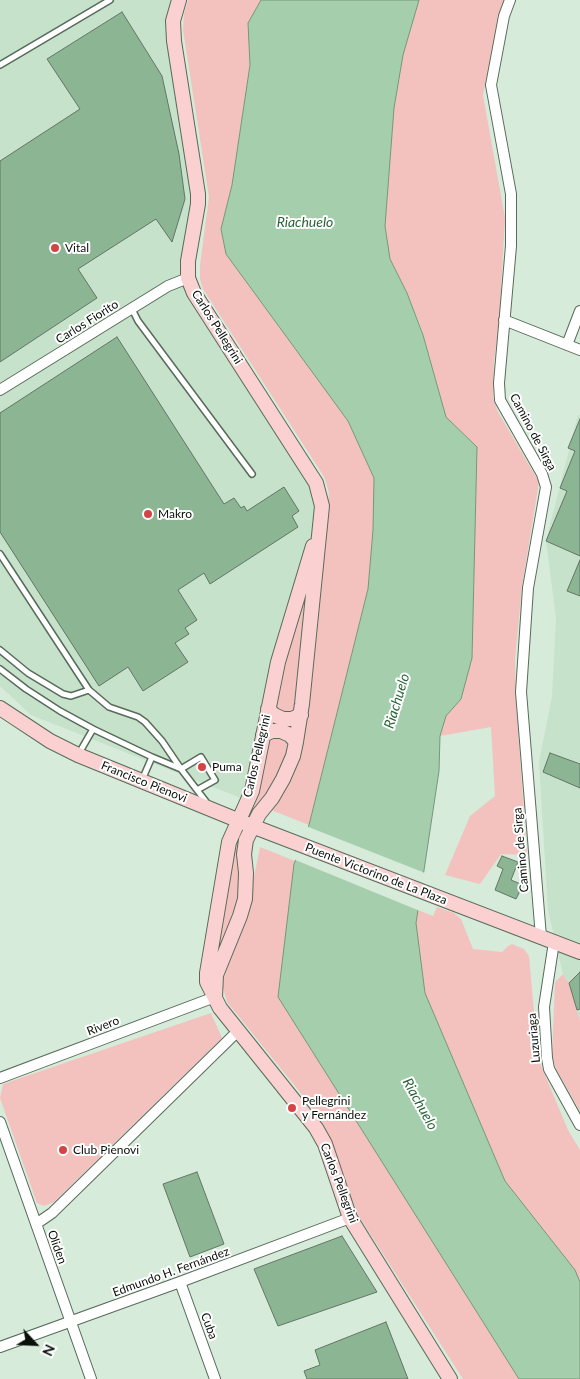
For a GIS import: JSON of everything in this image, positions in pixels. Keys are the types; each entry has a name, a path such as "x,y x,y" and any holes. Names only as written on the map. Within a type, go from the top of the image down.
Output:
{"street":[{"name":"Carlos Pellegrini","path":"179,0 174,21 174,41 198,194 188,261 188,278 194,293 316,482 322,498 322,515 301,715 293,756 283,779 252,826 244,847 246,891 244,906 216,975 215,997"},
{"name":"Camino de Sirga","path":"510,0 504,16 491,85 512,194 511,246 499,383 500,400 542,474 546,487 528,588 521,692 547,939"},
{"name":"Carlos Fiorito","path":"0,390 168,286 188,278"},
{"path":"567,345 580,311"},
{"path":"504,320 580,350"},
{"name":"Carlos Pellegrini","path":"322,515 278,662 252,791 229,842 221,899 207,973 210,990 220,1008 316,1128 325,1144 350,1218 450,1379"},
{"name":"Francisco Pienovi","path":"0,708 50,741 78,755 141,782 296,842"},
{"path":"268,709 274,716 283,719 292,719 301,715"},
{"path":"263,735 272,731 281,731 290,735 296,742"},
{"name":"Puente Victorino de La Plaza","path":"296,842 580,952"},
{"path":"221,899 223,905 233,911 239,910 244,906"},
{"name":"Luzuriaga","path":"547,939 544,1007 547,1058 549,1069 580,1125"},
{"name":"Rivero","path":"0,1078 215,997"},
{"path":"36,1224 52,1213 239,1030"},
{"name":"Oliden","path":"0,1122 91,1379"},
{"name":"Edmundo H. Fernández","path":"0,1347 350,1218"},
{"name":"Cuba","path":"180,1282 215,1379"}],"lane":[{"path":"0,65 110,0"},
{"path":"132,309 138,321 252,474"},
{"path":"0,554 89,690 109,708 138,717 145,722 162,741 212,809"},
{"path":"0,650 28,673 63,694 71,696 89,690"},
{"path":"0,669 60,711 93,729 181,769"},
{"path":"78,755 93,729"},
{"path":"141,782 152,757"},
{"path":"181,769 201,757 215,780 197,790"}],"shaded area":[{"path":"0,0 174,0 175,70 205,195 195,267 197,283 322,481 271,810 31,715 0,686"},
{"path":"188,0 261,0 248,23 250,64 232,185 221,229 226,254 348,421 374,478 373,530 368,589 309,825 271,810 289,784 296,767 305,712 329,493 321,472 203,289 200,279 200,265 209,197 183,30 184,14"},
{"path":"419,0 504,0 483,95 505,218 493,397 498,412 539,482 522,586 515,659 516,702 527,855 501,854 480,884 445,875 470,816 495,796 491,727 440,736 446,716 461,699 472,658 477,447 446,417 422,330 407,293 390,259 385,226 394,108 403,55"},
{"path":"578,415 580,415 580,1021 569,983 563,974 548,910 539,762 552,697 556,618 546,541"},
{"path":"322,515 296,742 252,826 246,891 210,990 228,851 249,799"},
{"path":"260,847 295,861 278,997 519,1379 463,1379 358,1215 333,1146 320,1117 227,1002 222,984 248,907"},
{"path":"437,907 454,913 461,919 473,949 502,952 512,944 524,949 529,956 540,1063 568,1130 580,1150 580,1282 575,1270 505,1181 425,993 416,923 418,910 433,916"},
{"path":"563,974 569,983 580,1021 580,1111 556,1069 552,1056 555,982"},
{"name":"Club Pienovi","path":"211,1013 222,1038 54,1202 44,1206 37,1203 0,1098 3,1084"}],"water":[{"name":"Riachuelo","path":"261,0 419,0 403,55 394,108 385,226 390,259 407,293 423,335 446,417 477,447 472,658 461,699 446,716 440,736 439,771 416,923 425,993 505,1181 575,1270 580,1282 580,1379 519,1379 278,997 294,864 309,825 368,589 373,530 374,478 348,421 226,254 221,229 232,185 250,65 248,23"}],"pier":[{"path":"306,826 425,873 420,911 293,859"}],"building":[{"path":"122,12 162,76 179,154 185,199 172,242 156,219 78,269 97,298 0,362 0,161 80,109 47,59"},
{"name":"Makro","path":"117,337 224,504 234,498 241,508 244,506 247,511 284,487 299,511 292,516 298,527 210,584 204,573 178,590 197,620 185,628 189,634 175,643 188,662 143,691 128,667 99,686 0,532 0,413"},
{"path":"580,419 580,556 546,541 567,491 560,488 575,451 568,448"},
{"path":"580,560 580,596 567,591"},
{"path":"550,753 580,764 580,788 543,772"},
{"path":"502,856 518,862 511,880 523,885 516,899 495,890 503,869 497,866"},
{"path":"580,972 580,1009 577,1010 569,983"},
{"path":"197,1172 224,1244 190,1257 163,1184"},
{"path":"342,1236 377,1292 278,1326 254,1269"},
{"path":"386,1322 408,1379 307,1379 304,1371 320,1365 315,1350"}],"place":[{"name":"Vital","path":"55,248"},
{"name":"Makro","path":"148,514"},
{"name":"Puma","path":"202,767"},
{"name":"Pellegrini y Fernández","path":"292,1108"},
{"name":"Club Pienovi","path":"63,1150"}]}
